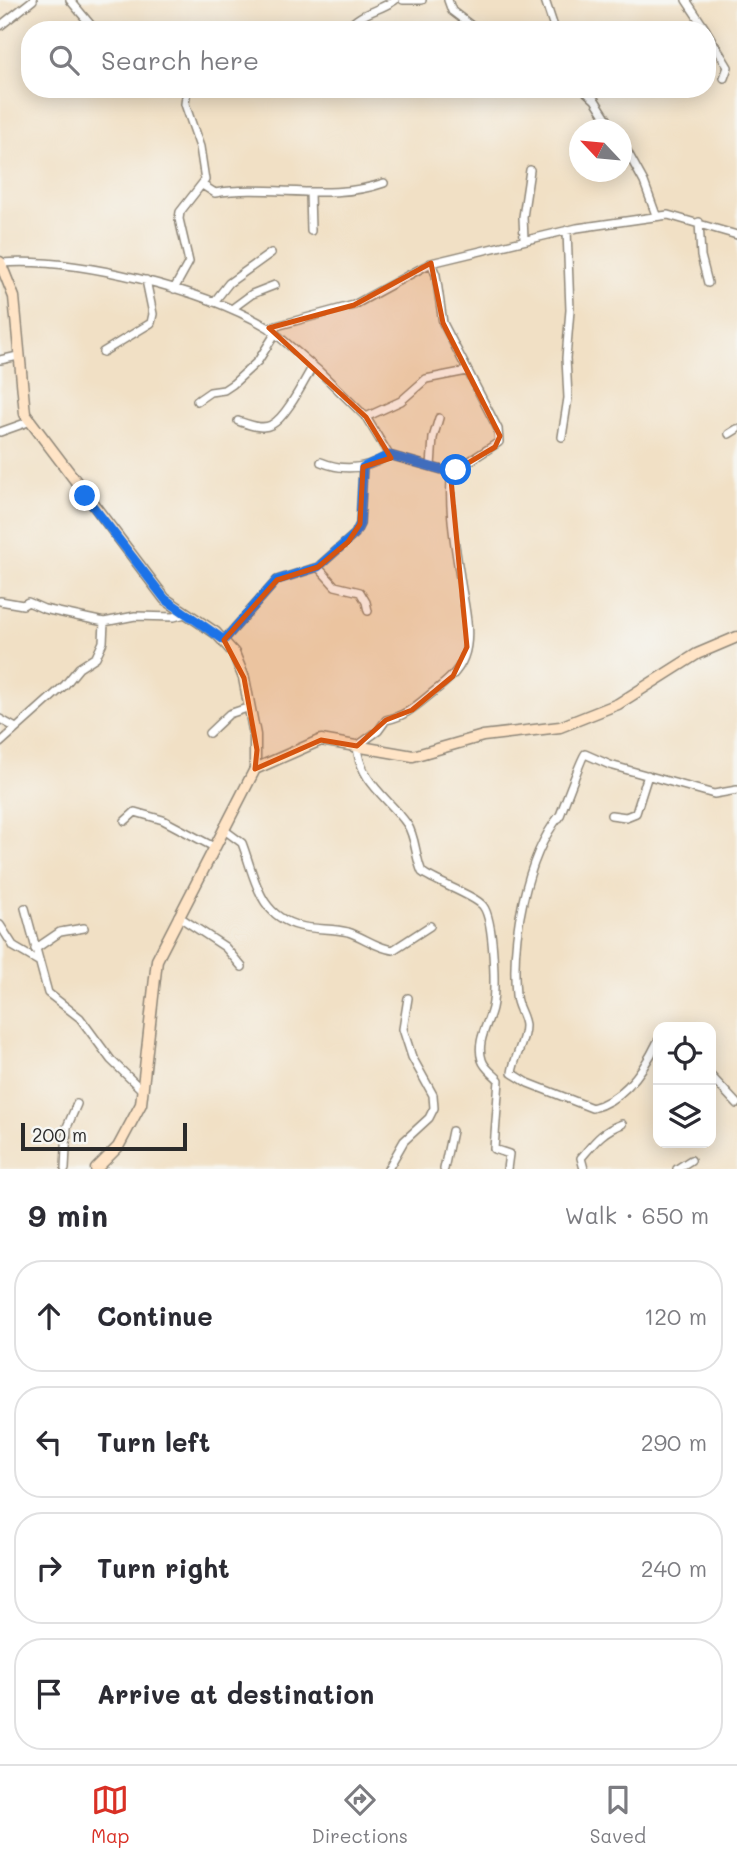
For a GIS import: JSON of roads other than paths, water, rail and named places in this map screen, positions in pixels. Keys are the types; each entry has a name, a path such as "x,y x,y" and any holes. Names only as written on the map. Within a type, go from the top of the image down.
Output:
{"street":[{"path":"0,26 33,0"},
{"path":"70,0 88,21"},
{"path":"354,21 359,15 380,10 394,0"},
{"path":"403,0 422,0"},
{"path":"448,0 452,11 465,21"},
{"path":"545,0 552,21"},
{"path":"686,0 700,21"},
{"path":"716,46 728,67 724,78"},
{"path":"174,289 189,262 180,229 180,212 204,186 200,147 185,104 186,98"},
{"path":"593,98 607,119"},
{"path":"632,161 644,182 656,215"},
{"path":"524,239 523,218 530,170"},
{"path":"204,186 215,193 243,189 310,192 369,188 384,183"},
{"path":"310,192 311,231"},
{"path":"197,401 210,392 224,390 258,361 272,331 354,305 431,263 524,239 656,215 699,222 737,234"},
{"path":"699,222 701,256 708,283"},
{"path":"562,437 568,398 566,358 570,310 567,230"},
{"path":"214,302 229,283 271,253"},
{"path":"96,1169 109,1158 128,1132 143,1091 154,971 163,944 255,769 257,750 240,665 224,640 165,599 31,421 23,406 14,297 0,262 48,264 146,280 233,308 272,331 313,366 366,417 389,455"},
{"path":"357,746 379,731 386,720 402,717 412,710 453,676 463,659 467,647 465,596 460,580 450,491 453,473 499,442 498,429 443,323 436,275 431,263"},
{"path":"103,352 152,323 153,314 146,280"},
{"path":"233,308 252,294 275,285"},
{"path":"0,360 18,356"},
{"path":"238,421 268,427 272,425 281,417 313,366"},
{"path":"366,417 401,401 426,379 467,371"},
{"path":"431,466 433,438 439,418"},
{"path":"0,432 31,421"},
{"path":"729,434 737,429"},
{"path":"321,462 335,468 363,467 389,455 453,473"},
{"path":"224,640 277,580 318,567 339,551 360,524 363,467"},
{"path":"318,567 335,586 360,592 368,611"},
{"path":"0,601 23,605 28,602 54,612 104,622 135,616 174,617 185,614"},
{"path":"0,743 65,685 79,668 96,657 103,642 104,622"},
{"path":"255,769 321,740 413,756 483,736 560,727 618,704 697,653 737,637"},
{"path":"209,733 229,714 250,707"},
{"path":"0,719 16,728"},
{"path":"357,746 358,759 367,779 407,825 422,872 483,906 492,936 493,1002 484,1025 481,1054 486,1068 499,1080 494,1149 509,1154 507,1169"},
{"path":"515,1077 513,1068 525,1027 515,993 514,952 519,921 542,846 576,782 580,758 585,754 610,765 714,794 737,790"},
{"path":"611,816 626,817 636,813 648,775"},
{"path":"125,821 135,811 214,847"},
{"path":"556,826 560,815"},
{"path":"223,830 242,842 255,886 274,915 282,920 311,928 345,932 393,950 429,926"},
{"path":"25,908 48,993 53,1000 80,1018 111,1060 143,1091"},
{"path":"178,916 225,947 242,967"},
{"path":"0,925 14,947 39,961"},
{"path":"36,949 60,932 72,927 84,928"},
{"path":"388,1169 410,1133 429,1118 434,1102 412,1057 403,1029 408,998"},
{"path":"515,1077 592,1108 620,1092 639,1075 653,1050"},
{"path":"499,1087 515,1077"},
{"path":"716,1081 737,1104"},
{"path":"65,1169 67,1127 77,1104"},
{"path":"583,1169 581,1158 592,1149 599,1135 622,1124"},
{"path":"444,1169 452,1131"},
{"path":"677,1169 691,1160"}]}
